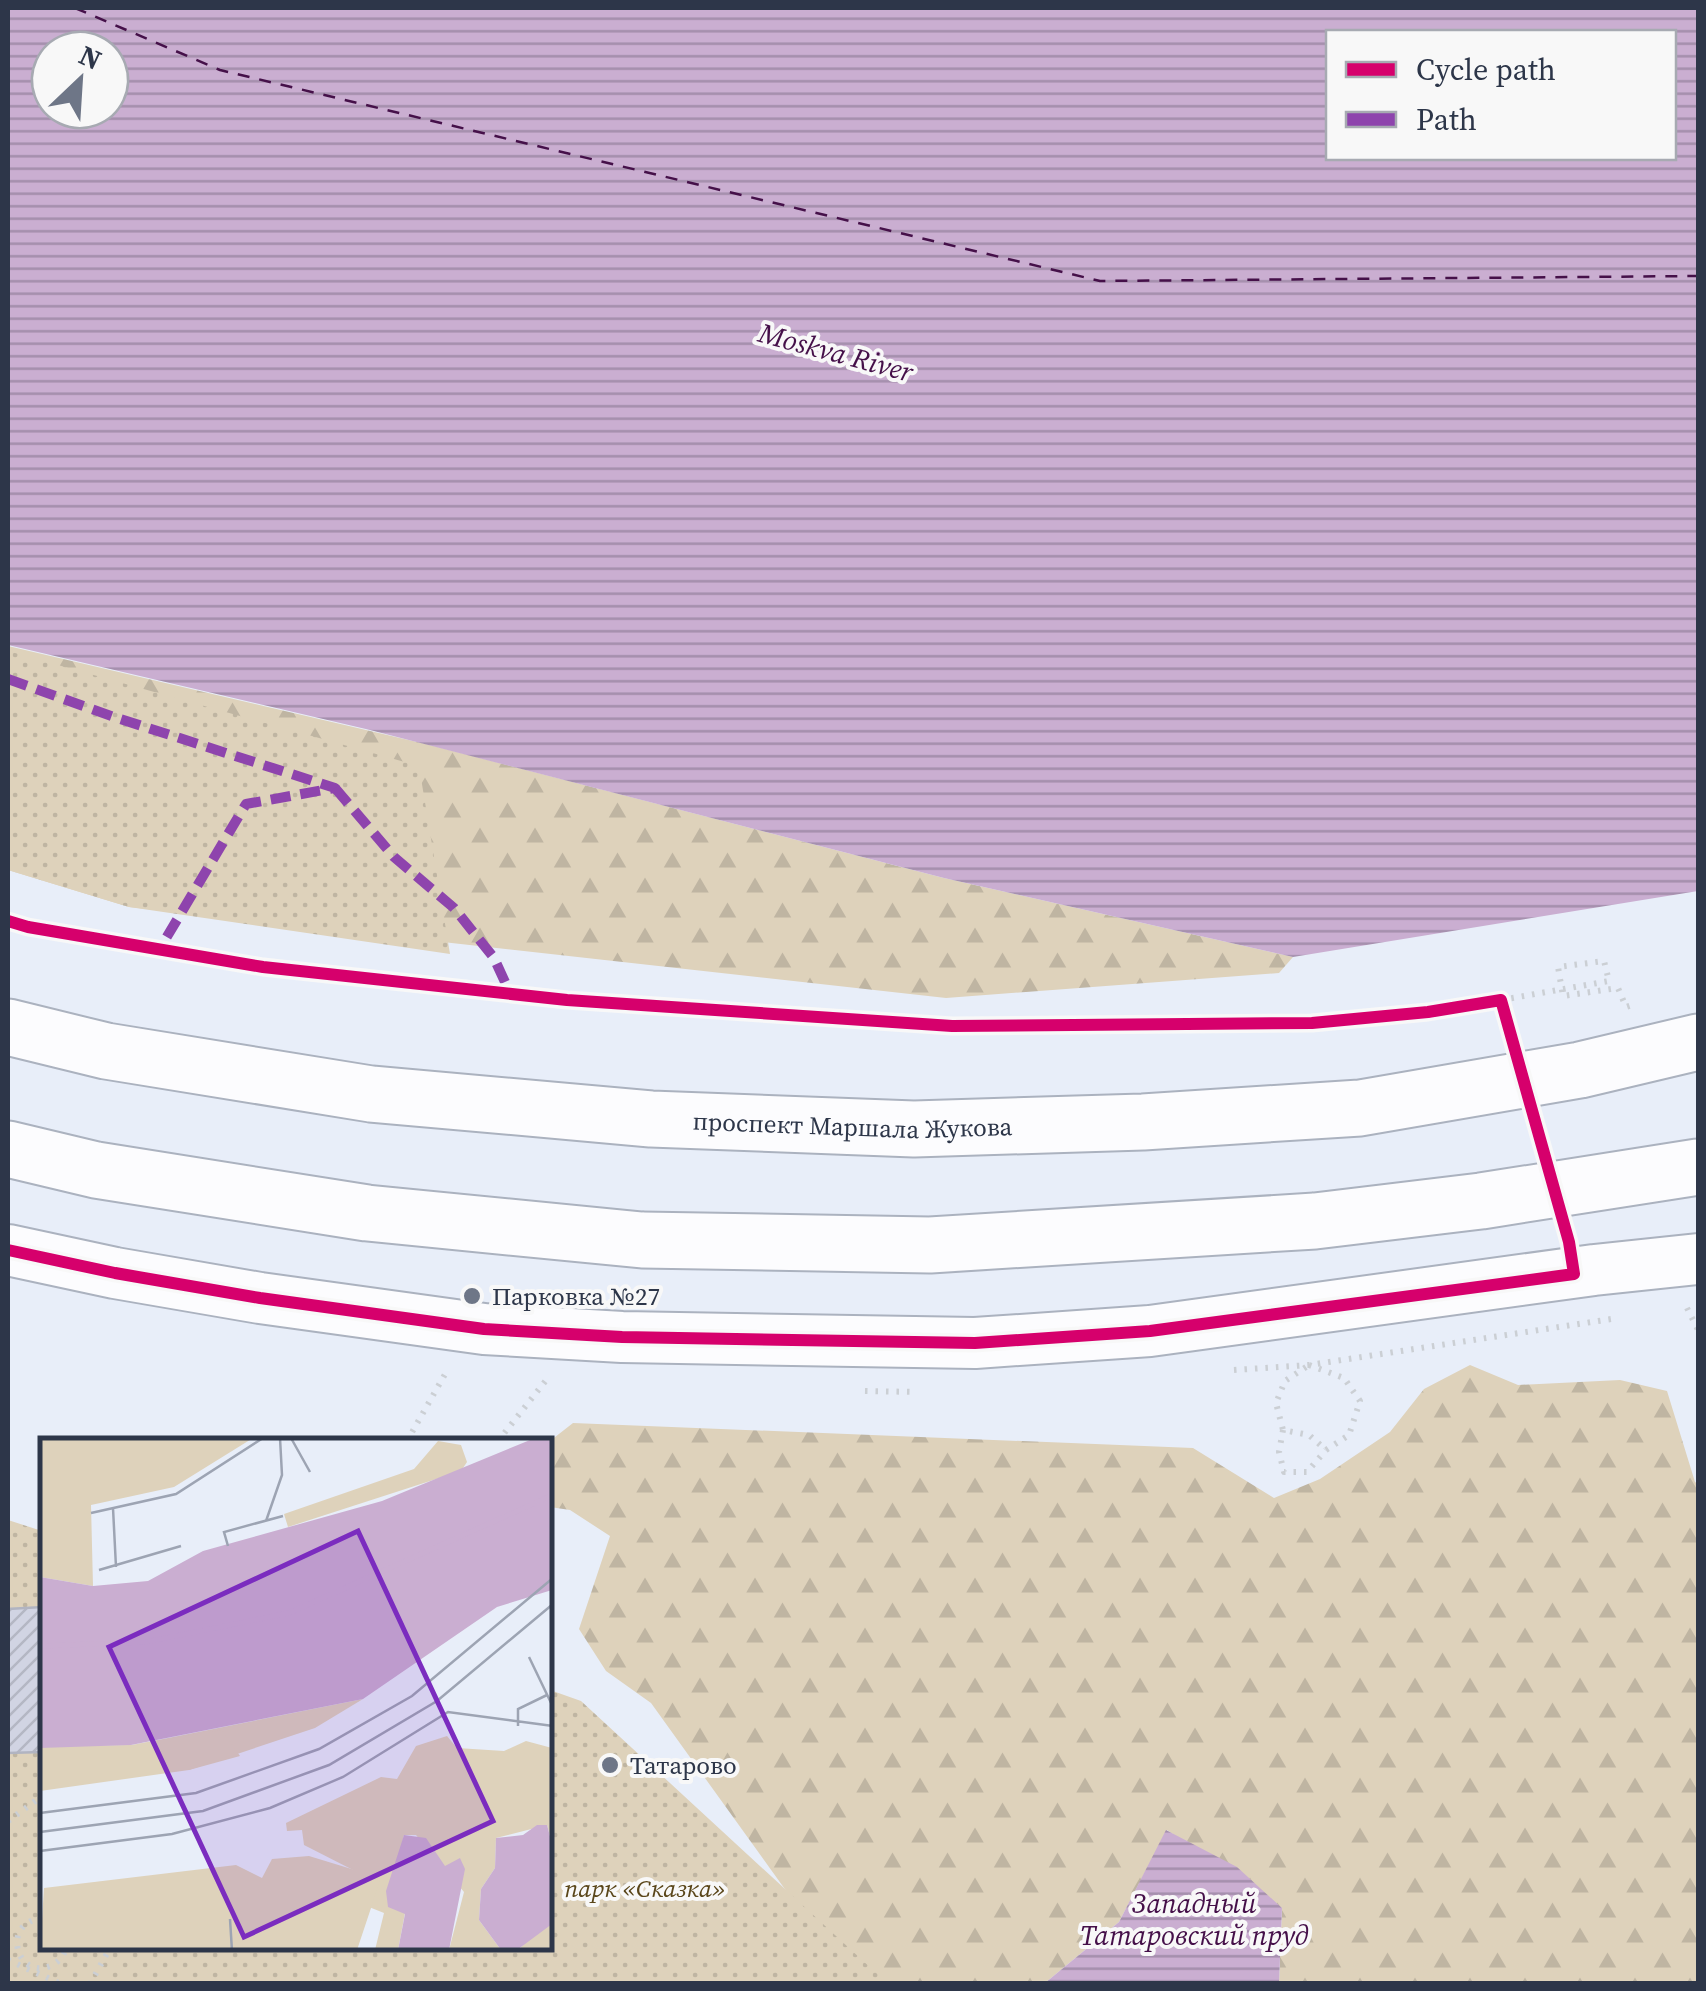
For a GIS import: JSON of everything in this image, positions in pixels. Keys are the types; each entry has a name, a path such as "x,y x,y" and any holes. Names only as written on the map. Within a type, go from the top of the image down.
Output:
{"main road":[{"name":"проспект Маршала Жукова","path":"8,1027 106,1051 371,1094 651,1120 914,1129 1142,1122 1360,1108 1580,1070 1698,1042"},
{"path":"8,1149 96,1170 367,1213 642,1240 930,1246 1315,1221 1481,1202 1698,1167"}],"street":[{"path":"8,1250 260,1298 484,1329 622,1338 975,1343 1150,1331 1698,1259"}],"path":[{"path":"1501,1000 1530,994 1546,992 1562,989 1610,981 1604,960 1558,967 1560,982 1563,996 1618,988"},
{"path":"1687,1308 1698,1330"},
{"path":"1309,1365 1344,1378 1360,1401 1349,1435 1326,1450 1307,1472 1284,1472 1279,1452 1282,1430 1276,1403 1286,1381 1309,1365"},
{"path":"409,1438 449,1368"},
{"path":"500,1438 551,1374"},
{"path":"1282,1430 1309,1435 1326,1450"},
{"path":"8,1822 40,1798"},
{"path":"40,1918 27,1921 20,1929 17,1951 23,1961 32,1969 44,1968 55,1964 65,1951"},
{"path":"90,1984 108,1951"},
{"path":"8,1960 61,1984"}],"green space":[{"path":"8,646 430,745 944,878 1293,957 1279,973 946,998 129,907 8,870"},
{"path":"8,651 419,766 450,954 129,907 8,870"},
{"path":"1470,1365 1518,1385 1620,1380 1667,1391 1698,1484 1698,1983 1279,1983 1282,1908 1167,1830 1119,1922 1045,1983 819,1983 797,1906 651,1703 606,1671 579,1629 610,1536 570,1510 552,1507 552,1439 573,1423 1193,1448 1274,1498 1320,1479 1390,1432 1424,1389"},
{"name":"парк «Сказка»","path":"8,1520 40,1530 40,1951 552,1951 552,1691 581,1701 887,1983 8,1983"}],"water":[{"name":"Moskva River","path":"8,8 1698,8 1698,891 1293,957 944,878 370,730 8,645"},
{"name":"Западный Татаровский пруд","path":"1166,1830 1237,1867 1282,1908 1279,1983 1045,1983 1119,1922"}],"building":[{"path":"40,1607 40,1752 8,1753 8,1609"}],"ferry route":[{"path":"75,8 220,70 1100,281 1698,276"}],"marked path":[{"path":"8,679 335,788 246,804 159,950"},
{"path":"335,788 394,857 454,908 494,958 510,993"}],"cycle path":[{"path":"8,921 263,967 567,1000 952,1026 1312,1023 1428,1012 1501,1000 1569,1242 1574,1274 1150,1331 975,1343 622,1337 484,1329 260,1298 8,1250"}],"place":[{"name":"Парковка №27","path":"472,1296"},
{"name":"Татарово","path":"610,1765"}]}
